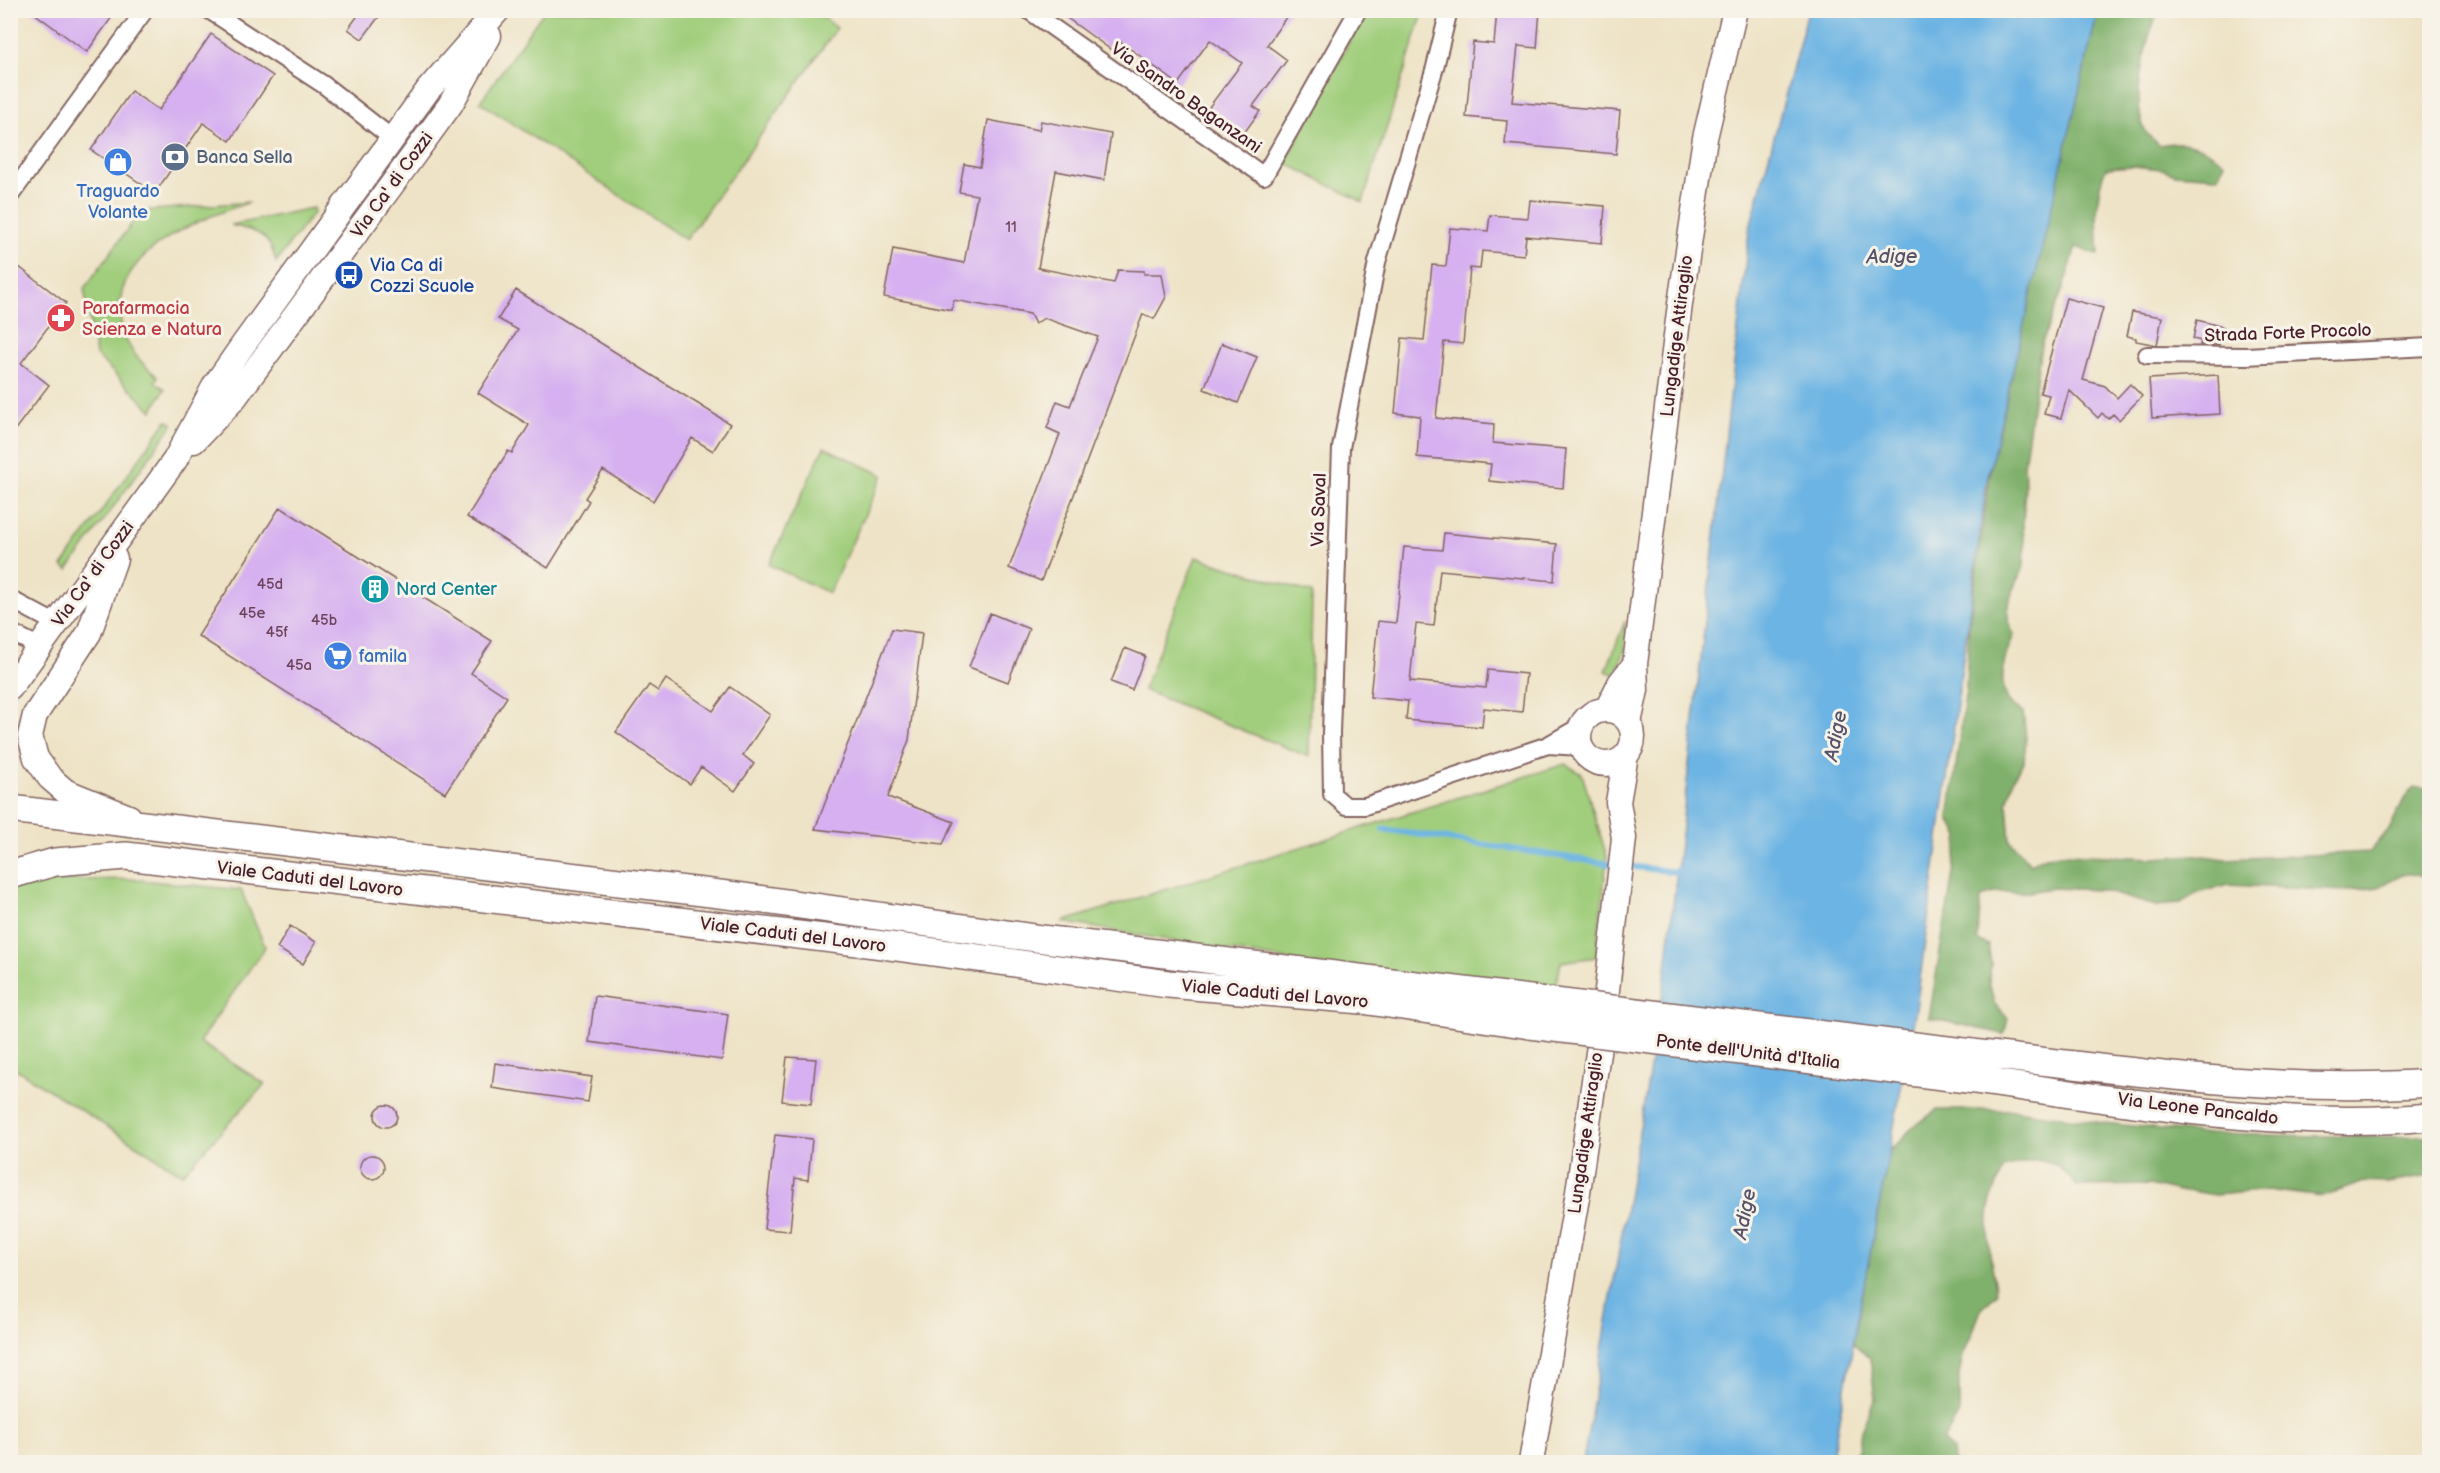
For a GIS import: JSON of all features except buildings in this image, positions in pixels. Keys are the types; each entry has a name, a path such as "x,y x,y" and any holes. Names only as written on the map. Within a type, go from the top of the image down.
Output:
{"main road":[{"name":"Via Ca' di Cozzi","path":"10,688 175,460 214,385 428,90 498,10"},
{"name":"Via Ca' di Cozzi","path":"175,460 233,400 443,114 503,10"},
{"name":"Lungadige Attiraglio","path":"1531,1462 1578,1192 1619,885 1624,838 1618,802 1626,755 1633,740 1629,723 1636,690 1635,664 1681,293 1705,138 1735,10"},
{"name":"Viale Caduti del Lavoro","path":"124,531 89,633 35,715 30,736 36,759 50,778 65,791 88,802 158,827"},
{"name":"Lungadige Attiraglio","path":"1607,710 1620,683 1635,664"},
{"path":"1626,755 1611,763 1585,745 1589,715 1597,711 1607,710 1620,713 1629,723"},
{"name":"Lungadige Attiraglio","path":"1585,745 1618,802"},
{"name":"Viale Caduti del Lavoro","path":"10,809 736,896 1035,938 1534,1013"},
{"name":"Viale Caduti del Lavoro","path":"10,859 55,862 126,856 875,944 1168,984 1534,1013"},
{"name":"Viale Caduti del Lavoro","path":"10,875 55,862"},
{"name":"Ponte dell'Unità d'Italia","path":"1534,1013 1970,1066"},
{"name":"Via Leone Pancaldo","path":"1970,1066 2306,1087 2430,1083"},
{"name":"Via Leone Pancaldo","path":"1970,1066 2219,1114 2303,1121 2430,1117"}],"street":[{"path":"10,196 145,10"},
{"name":"Via Ca' di Cozzi","path":"209,10 324,85 393,139"},
{"name":"Via Sandro Baganzani","path":"1028,10 1264,176 1358,10"},
{"name":"Via Saval","path":"1449,10 1435,67 1377,262 1341,448 1330,733 1332,794 1346,806 1365,806 1548,745 1585,745"},
{"name":"Strada Forte Procolo","path":"2147,355 2246,356 2430,347"},
{"path":"18,603 57,624"},
{"path":"10,632 40,647"}],"green space":[{"path":"544,11 814,11 837,28 686,240 480,102"},
{"path":"1369,11 1421,11 1421,19 1363,202 1285,163 1358,25"},
{"path":"2084,11 2159,11 2149,38 2139,89 2141,120 2146,132 2160,145 2178,143 2194,145 2210,152 2225,163 2218,177 2175,174 2162,169 2133,166 2106,168 2098,199 2099,255 2076,247 2064,286 2041,345 2024,466 2024,563 2013,588 2010,602 2008,615 2014,635 2005,658 2003,675 2008,700 2023,712 2026,738 2024,762 2014,778 2007,803 2010,840 2030,864 2046,856 2064,854 2155,858 2196,855 2226,859 2370,852 2390,828 2404,799 2414,787 2429,790 2429,878 2406,873 2379,887 2348,891 2228,885 2197,893 2179,904 2156,906 2100,890 2052,888 2029,892 1997,892 1981,897 1977,940 1988,945 1991,964 1989,982 1994,1003 2008,1019 2004,1034 1929,1018 1959,836 1949,819 1966,689 1969,624 1999,410"},
{"path":"250,202 208,217 165,240 146,254 132,271 122,290 120,313 123,333 131,349 158,377 155,382 165,389 152,411 96,355 84,289 141,211"},
{"path":"313,208 314,212 276,262 266,239 255,232 231,225"},
{"path":"167,420 173,424 68,570 62,566"},
{"path":"824,447 883,475 829,593 769,565"},
{"path":"1196,557 1312,593 1309,757 1143,690"},
{"path":"1625,621 1625,650 1615,675 1606,671"},
{"path":"1565,764 1582,774 1607,857 1596,957 1561,962 1552,1005 1062,922"},
{"path":"130,879 241,890 265,947 199,1042 265,1084 182,1174 11,1066 10,888 30,881"},
{"path":"1937,1110 2016,1110 2104,1123 2209,1134 2429,1136 2429,1176 2387,1183 2363,1182 2323,1197 2268,1190 2216,1195 2191,1191 2179,1192 2149,1185 2077,1186 2060,1168 2044,1161 2036,1160 2004,1168 1991,1199 1988,1213 1989,1248 1997,1293 1981,1310 1963,1356 1959,1374 1959,1413 1943,1441 1953,1450 1954,1462 1848,1462 1859,1449 1861,1430 1875,1399 1870,1358 1854,1344 1850,1330 1869,1263 1861,1237 1874,1164 1901,1141 1911,1128"}],"water":[{"name":"Adige","path":"1808,11 2098,11 1987,481 1916,1009 1831,1462 1583,1462 1664,986 1749,231"}],"waterway":[{"path":"1383,829 1616,865"},
{"path":"1627,866 1685,873"}],"place":[{"name":"Banca Sella","path":"175,157"},
{"name":"Traguardo Volante","path":"118,162"},
{"name":"Via Ca di Cozzi Scuole","path":"349,275"},
{"name":"Parafarmacia Scienza e Natura","path":"61,318"},
{"name":"Nord Center","path":"375,589"},
{"name":"famila","path":"338,656"}]}
